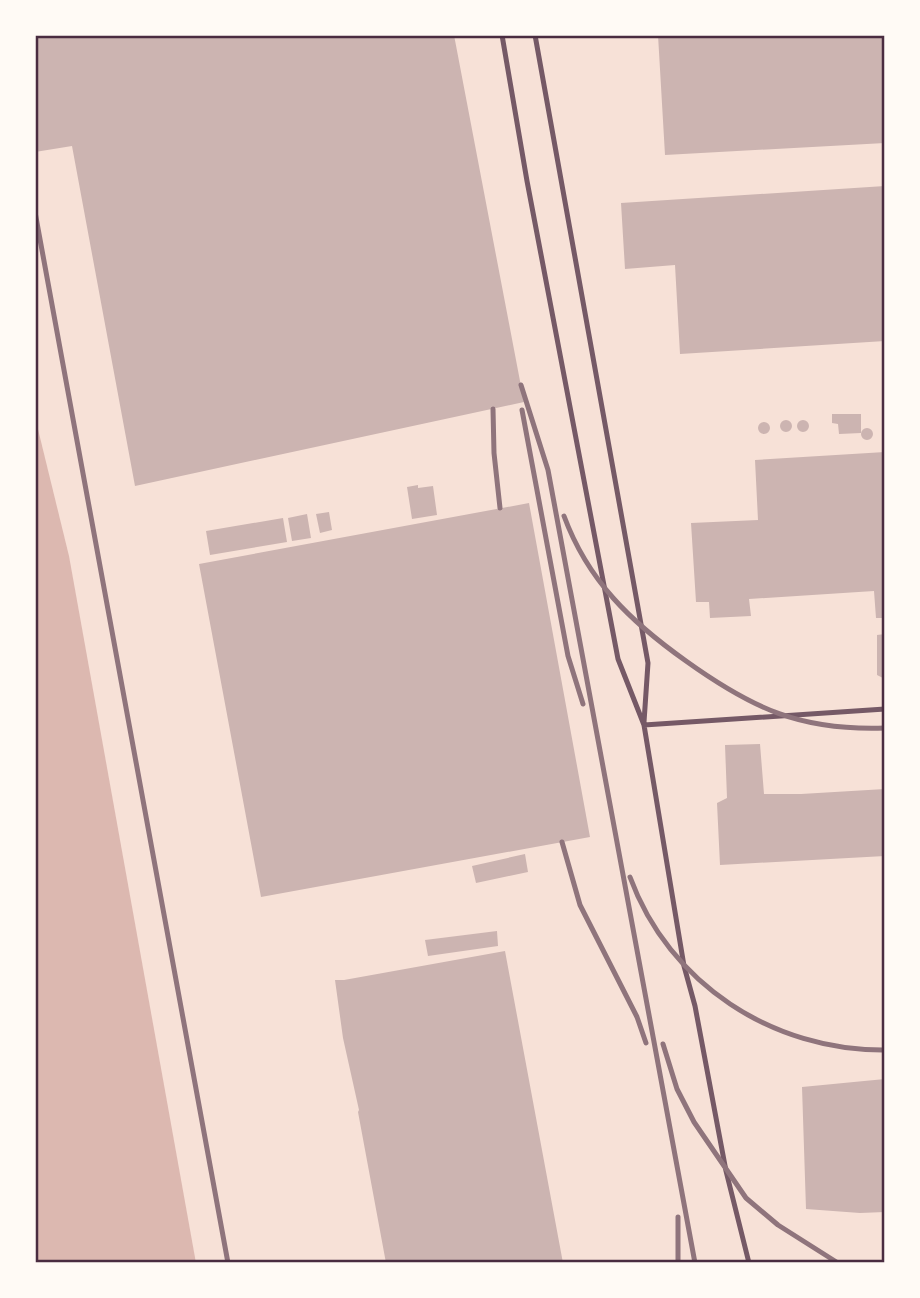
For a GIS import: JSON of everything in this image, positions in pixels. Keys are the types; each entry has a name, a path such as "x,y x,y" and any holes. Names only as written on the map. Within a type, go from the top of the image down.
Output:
{"lane":[{"path":"502,35 527,181 618,659 643,725 684,966 695,1006 726,1171 749,1263"},
{"path":"535,35 648,663 643,725"},
{"path":"643,725 885,709"}],"shaded area":[{"path":"35,417 69,556 196,1263 35,1263"}],"building":[{"path":"35,35 454,35 524,402 135,486 72,146 35,152"},
{"path":"658,35 885,35 885,143 665,155"},
{"path":"885,186 885,341 680,354 675,265 625,269 621,203"},
{"path":"832,414 861,414 861,433 839,434 838,424 832,423"},
{"path":"786,420 792,426 786,432 780,426"},
{"path":"803,420 809,426 803,432 797,426"},
{"path":"759,423 769,423 769,433 759,433"},
{"path":"867,428 873,434 867,440 861,434"},
{"path":"885,452 885,618 876,618 874,591 749,599 751,616 710,618 709,602 696,602 691,523 758,520 755,460"},
{"path":"418,485 418,488 433,486 437,515 412,519 407,487"},
{"path":"529,503 590,837 261,897 199,564"},
{"path":"329,512 332,530 320,533 316,514"},
{"path":"307,514 311,538 292,541 288,518"},
{"path":"283,518 287,542 210,555 206,531"},
{"path":"885,634 883,678 877,675 877,635"},
{"path":"760,744 764,794 885,789 885,856 720,865 717,803 727,798 725,745"},
{"path":"525,854 528,872 476,883 472,866"},
{"path":"497,931 498,946 428,956 425,940"},
{"path":"505,951 563,1263 386,1263 359,1110 343,1038 335,980"},
{"path":"885,1079 885,1212 806,1209 802,1087"}],"railway":[{"path":"35,212 228,1263"},
{"path":"521,385 548,470 695,1263"},
{"path":"493,409 494,453 500,508"},
{"path":"522,410 568,656 583,704"},
{"path":"564,516 585,561 613,598 647,631 710,678 756,704 803,721 828,726 885,728"},
{"path":"562,842 580,905 637,1017 646,1043"},
{"path":"630,877 648,915 671,949 698,979 730,1004 765,1024 803,1038 843,1047 885,1050"},
{"path":"663,1044 677,1089 694,1122 746,1198 778,1225 838,1263"},
{"path":"678,1217 678,1263"}]}
